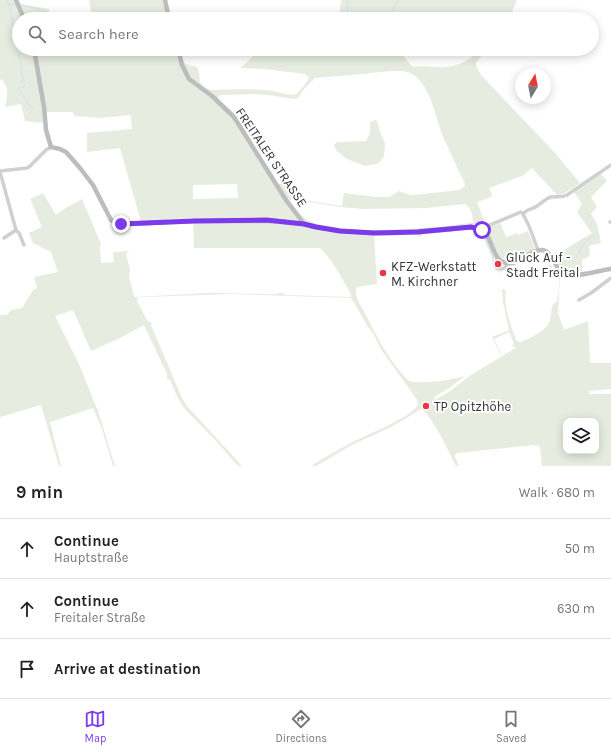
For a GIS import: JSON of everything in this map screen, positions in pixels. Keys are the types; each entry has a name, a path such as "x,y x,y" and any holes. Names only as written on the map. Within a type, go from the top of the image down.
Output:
{"street":[{"path":"16,0 21,12"},
{"path":"164,0 168,12"},
{"path":"24,245 19,233 16,230 0,172 27,168 51,147 46,130 44,107 35,56"},
{"name":"FREITALER STRASSE","path":"180,56 182,65 189,79 212,96 234,117 286,200 304,224"},
{"name":"FREITALER STRASSE","path":"51,147 63,150 70,157 93,185 111,220 116,223 127,224 266,220 304,224 340,231 374,233 396,233 471,227 482,230"},
{"path":"523,214 525,211 537,207 548,198 567,195 611,165"},
{"path":"538,250 525,215 520,212 485,227 482,230 488,236 498,258 502,262 511,264 538,250 542,250 548,252 562,273 566,276 574,276 611,269"},
{"path":"4,238 16,230"},
{"path":"498,258 495,265 497,268 502,269 506,267 507,263"},
{"path":"579,300 611,278"}],"shaded area":[{"path":"0,0 18,0 20,4 49,9 49,12 12,12 12,56 182,56 184,62 188,65 197,67 202,85 211,90 259,90 274,91 291,95 296,94 306,84 309,77 305,74 264,69 240,68 253,56 403,56 414,67 442,67 460,64 473,56 481,56 476,63 481,75 555,153 580,183 563,194 557,195 532,168 522,176 489,188 492,195 491,197 477,202 485,223 479,225 474,224 473,228 485,235 495,257 494,266 496,269 501,271 502,281 501,273 496,270 494,267 492,255 479,232 468,230 423,234 419,238 418,233 374,235 377,284 357,287 357,298 384,348 401,373 408,380 412,382 432,382 465,376 434,397 435,400 471,375 517,347 512,347 514,344 509,332 494,339 500,354 492,337 509,330 503,302 502,289 506,291 505,297 507,310 517,341 521,342 529,338 549,324 553,304 557,301 559,286 558,277 553,269 549,267 533,275 550,264 560,276 558,313 564,330 588,321 590,363 611,363 611,389 589,391 589,394 611,394 611,466 542,466 540,448 539,446 533,445 457,453 455,457 459,466 456,466 435,426 430,418 421,409 393,426 350,446 316,466 311,466 349,444 406,416 418,405 417,400 381,349 351,298 230,294 138,297 137,301 147,320 152,323 151,325 182,398 187,406 242,466 238,466 183,407 170,380 167,379 167,374 144,325 91,351 73,310 55,316 79,364 97,409 99,409 98,411 115,466 113,466 102,429 93,408 50,422 61,466 59,466 41,405 0,417 0,315 7,315 11,310 22,308 33,290 37,288 34,277 58,272 51,252 33,243 29,233 42,227 30,199 43,193 56,215 65,208 82,199 101,244 101,263 114,262 113,252 129,251 126,254 130,270 129,276 135,297 208,293 283,293 285,295 350,297 351,295 341,276 320,248 194,248 193,218 141,222 120,148 87,152 87,133 132,129 131,115 100,118 74,116 73,112 42,112 43,123 25,121 21,104 5,107 7,95 6,86 2,79 0,80","holes":["402,71 410,73 419,79 428,94 444,139 465,184 465,186 460,190 414,195 399,191 389,197 344,193 342,206 292,198 284,184 279,184 277,182 237,118 218,98 220,95 253,94 294,99 298,98 315,78","237,184 238,198 193,199 193,185","292,199 363,209 426,208 465,204 470,209 473,222 414,229 349,229 321,225 309,221 300,213 290,200"]},
{"path":"167,0 170,12 91,12 89,1"},
{"path":"341,0 517,0 512,12 340,12"},
{"path":"375,120 377,121 385,143 384,156 380,162 365,166 345,158 336,150 334,145 337,142 366,141 370,133 370,122"},
{"path":"601,174 607,181 591,197 597,207 591,214 597,224 601,243 589,246 590,256 582,260 582,271 568,272 563,270 555,259 570,246 592,233 577,212 582,204 574,192 591,179"},
{"path":"500,223 506,237 517,233 518,235 528,231 534,250 517,259 503,259 493,246 487,230 490,227"}],"waterway":[{"path":"6,0 11,9 12,21"},
{"path":"347,12 348,0"},
{"path":"392,12 398,0"},
{"path":"7,2 16,6"},
{"path":"21,5 47,12"},
{"path":"20,56 23,79 21,81 25,85 24,87 19,88 19,90 30,106 34,108"},
{"path":"470,229 480,233 486,239 493,258"},
{"path":"440,232 453,231"},
{"path":"579,254 585,243 594,235"}],"place":[{"name":"Glück Auf - Stadt Freital","path":"498,264"},
{"name":"KFZ-Werkstatt M. Kirchner","path":"383,273"},
{"name":"TP Opitzhöhe","path":"426,406"}],"route":[{"path":"121,224 276,220 357,233 396,233 463,227 471,227 482,230"}]}
